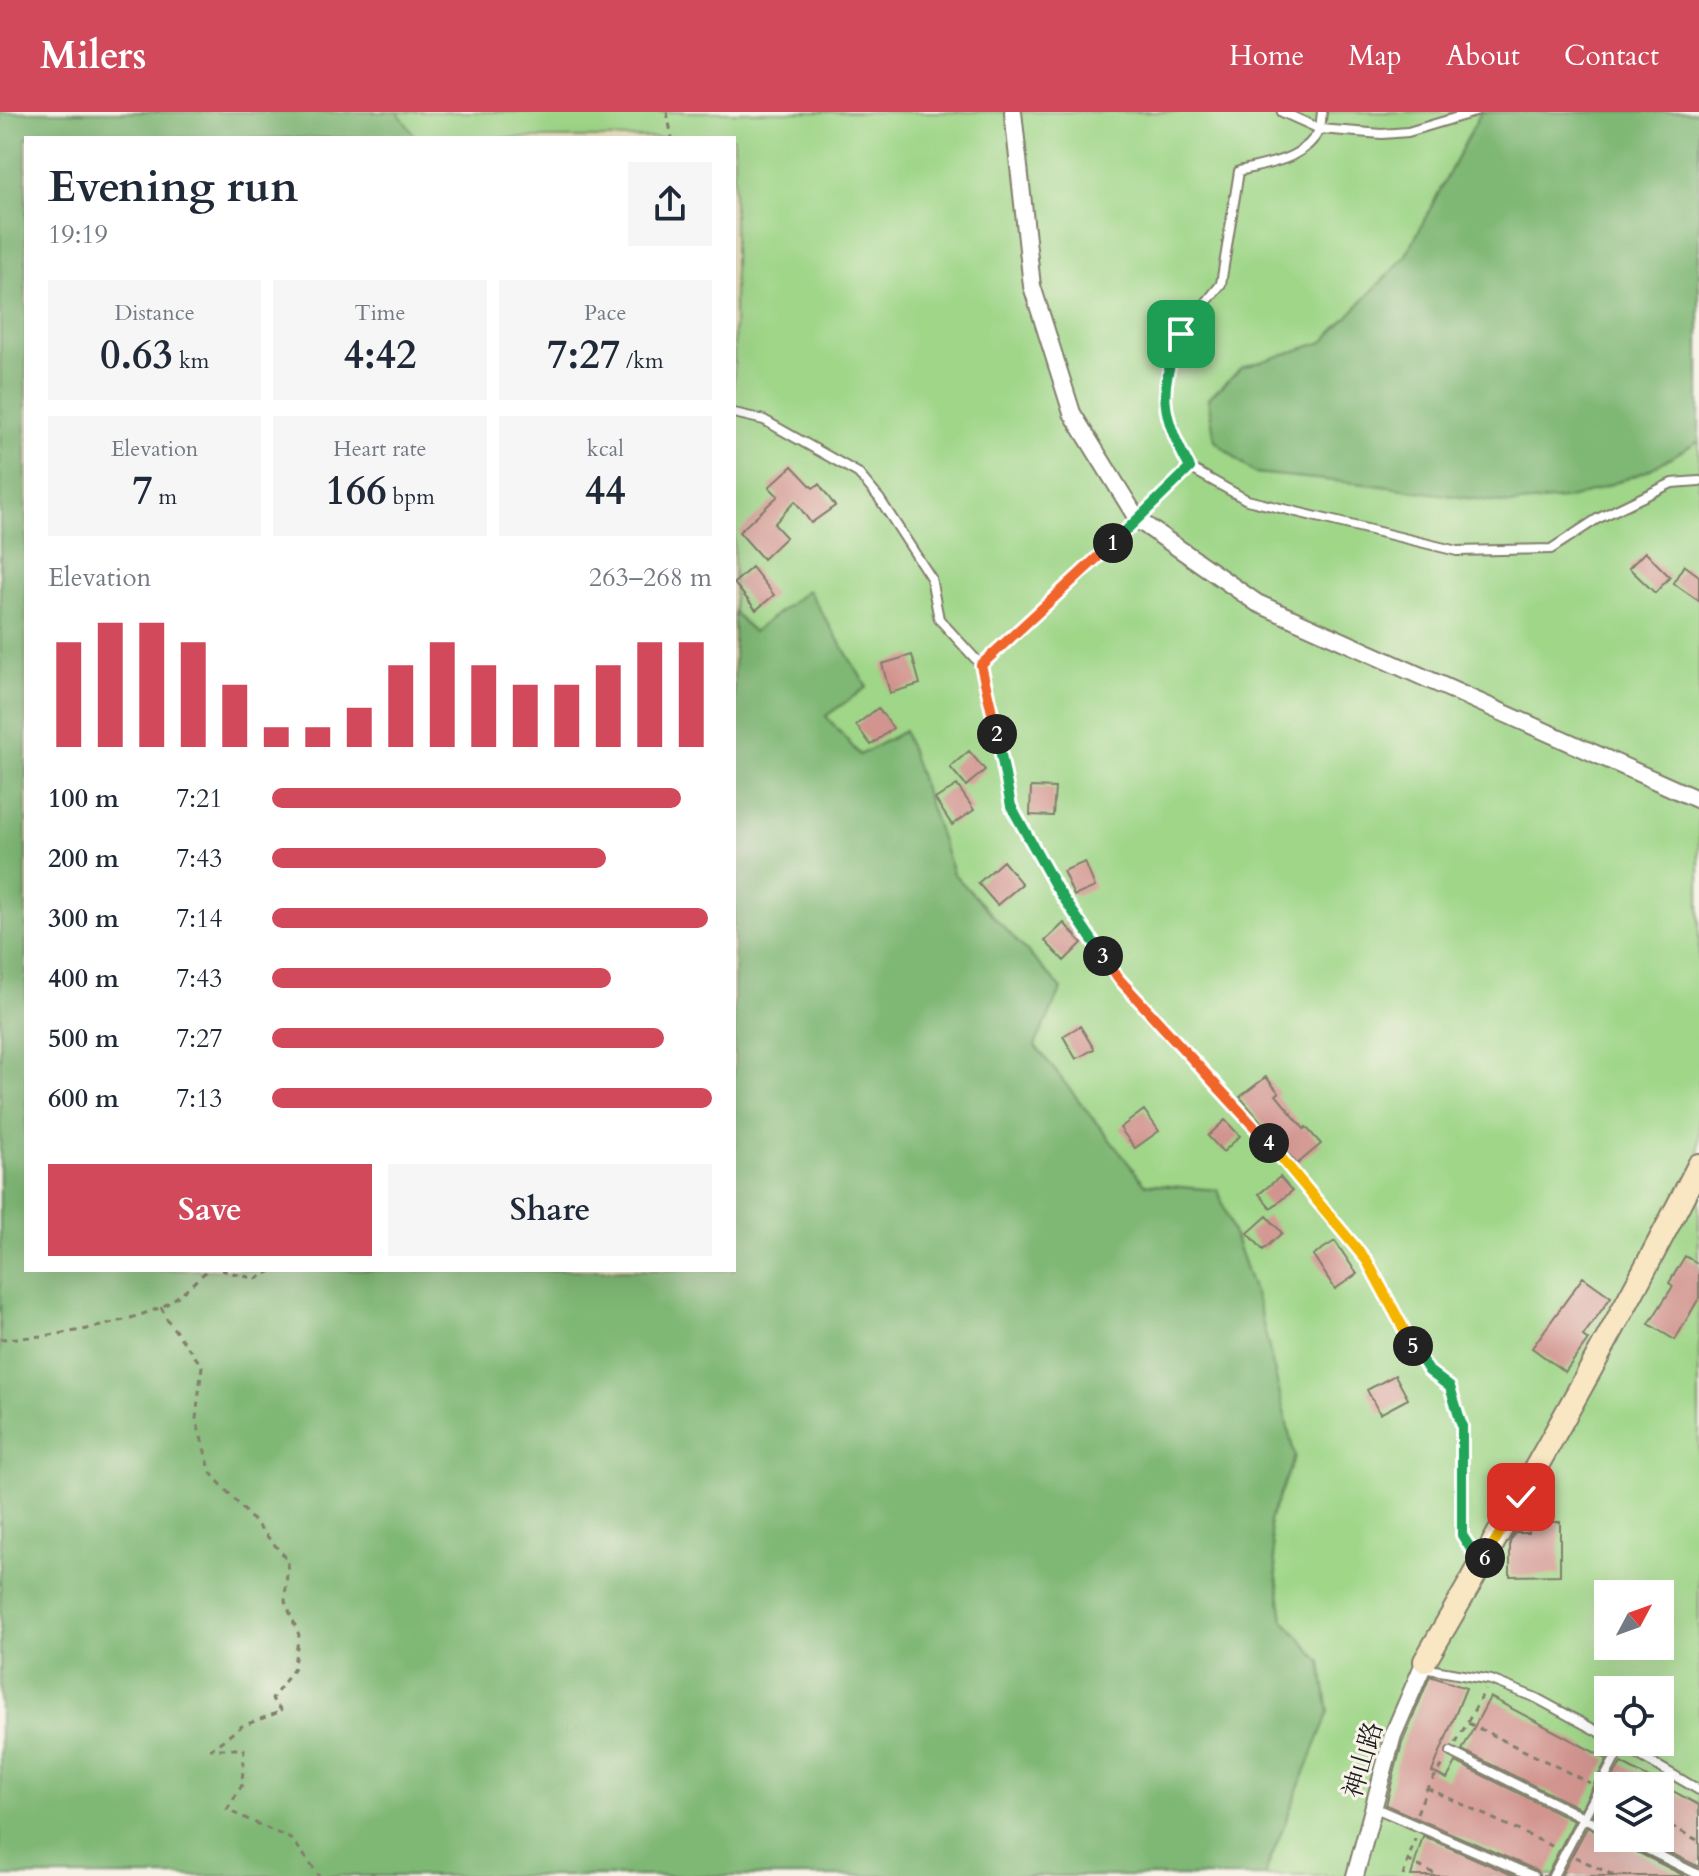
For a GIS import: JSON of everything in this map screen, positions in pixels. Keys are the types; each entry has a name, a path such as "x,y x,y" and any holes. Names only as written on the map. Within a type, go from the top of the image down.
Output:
{"main road":[{"path":"1423,1664 1638,1285 1699,1165"}],"street":[{"path":"1013,112 1032,286 1072,413 1138,520 1257,603 1699,800"},
{"name":"神山路","path":"1355,1876 1393,1735 1423,1664"}],"lane":[{"path":"1282,112 1320,129 1382,134 1408,132 1475,112"},
{"path":"1322,112 1320,129 1313,143 1302,152 1239,171 1221,284 1181,334 1167,370 1164,392 1170,430 1190,468 1247,500 1457,551 1551,549 1597,519 1672,483 1699,481"},
{"path":"736,413 764,420 858,473 879,498 931,578 939,619 981,665 1011,806 1056,887 1119,979 1274,1149 1367,1261 1429,1371 1450,1387 1462,1426 1462,1535 1481,1565"},
{"path":"981,665 1190,468"},
{"path":"1423,1664 1491,1680 1536,1698 1594,1729"},
{"path":"1451,1752 1594,1823"},
{"path":"1642,1756 1699,1790"},
{"path":"1553,1876 1594,1799"},
{"path":"1373,1807 1533,1876"},
{"path":"1652,1852 1699,1875"}],"path":[{"path":"667,112 672,136"},
{"path":"0,1339 44,1338 161,1307 205,1272"},
{"path":"229,1272 256,1279 270,1272"},
{"path":"161,1307 202,1366 196,1419 211,1473 288,1560 285,1601 299,1635 293,1670 272,1699 282,1711 242,1726 211,1749 244,1749 242,1785 227,1810 293,1840 319,1876"},
{"path":"1403,1876 1417,1833 1413,1823 1427,1788 1491,1680"},
{"path":"1467,1722 1594,1785"},
{"path":"1427,1788 1615,1876"},
{"path":"1674,1828 1699,1841"},
{"path":"1407,1860 1439,1876"}],"green space":[{"path":"0,112 1699,112 1699,1876 0,1876"},
{"path":"0,112 398,112 415,136 24,136 24,1272 736,1272 736,614 753,632 808,590 867,687 826,716 860,755 904,731 953,873 1062,989 1035,1045 1145,1184 1218,1190 1258,1303 1295,1457 1269,1521 1283,1619 1321,1662 1329,1712 1264,1876 0,1876"},
{"path":"1481,112 1699,112 1699,441 1647,471 1574,498 1510,504 1374,485 1254,473 1215,441 1208,399 1241,368 1323,342 1405,257"}],"building":[{"path":"792,466 813,488 819,484 835,506 811,523 795,501 774,524 786,537 763,559 739,532 778,496 769,487"},
{"path":"1645,552 1670,577 1655,593 1629,568"},
{"path":"1684,565 1699,576 1699,601 1673,583"},
{"path":"752,567 774,595 756,610 736,585 736,581"},
{"path":"912,655 920,684 890,693 882,664"},
{"path":"878,708 893,728 871,745 856,725"},
{"path":"969,751 985,770 966,786 950,767"},
{"path":"957,785 974,810 952,825 935,799"},
{"path":"1031,787 1055,788 1053,816 1030,815"},
{"path":"1003,861 1022,884 997,905 978,883"},
{"path":"1085,862 1095,887 1074,896 1063,871"},
{"path":"1064,923 1082,943 1064,961 1045,941"},
{"path":"1080,1026 1094,1049 1076,1059 1063,1036"},
{"path":"1266,1077 1279,1093 1276,1095 1321,1144 1297,1164 1240,1097"},
{"path":"1144,1110 1159,1131 1135,1148 1120,1128"},
{"path":"1225,1120 1240,1136 1223,1152 1208,1136"},
{"path":"1280,1177 1292,1191 1271,1208 1259,1194"},
{"path":"1267,1216 1282,1233 1263,1250 1248,1233"},
{"path":"1335,1241 1357,1274 1335,1289 1313,1255"},
{"path":"1685,1256 1699,1264 1699,1298 1675,1340 1649,1324 1673,1286 1669,1283"},
{"path":"1583,1277 1611,1297 1583,1336 1588,1340 1565,1372 1532,1348"},
{"path":"1395,1375 1408,1399 1380,1414 1367,1390"},
{"path":"1529,1522 1560,1522 1560,1575 1510,1576 1510,1542 1515,1533 1529,1533"},
{"path":"1430,1676 1466,1688 1432,1772 1447,1779 1456,1762 1574,1821 1546,1876 1540,1876 1536,1870 1386,1805 1402,1743"},
{"path":"1490,1697 1594,1752 1594,1756 1607,1759 1600,1772 1594,1772 1594,1784 1581,1809 1462,1750"},
{"path":"1621,1763 1638,1772 1616,1772"},
{"path":"1674,1792 1699,1805 1699,1867 1668,1852 1674,1852"},
{"path":"1587,1827 1594,1831 1594,1852 1637,1852 1685,1876 1561,1876"},
{"path":"1423,1836 1515,1876 1411,1876"}],"route":[{"path":"1181,334 1167,370 1164,392 1170,430 1190,468 981,665 1011,806 1056,887 1119,979 1274,1149 1367,1261 1429,1371 1450,1387 1462,1426 1462,1535 1481,1565 1521,1497"}]}
